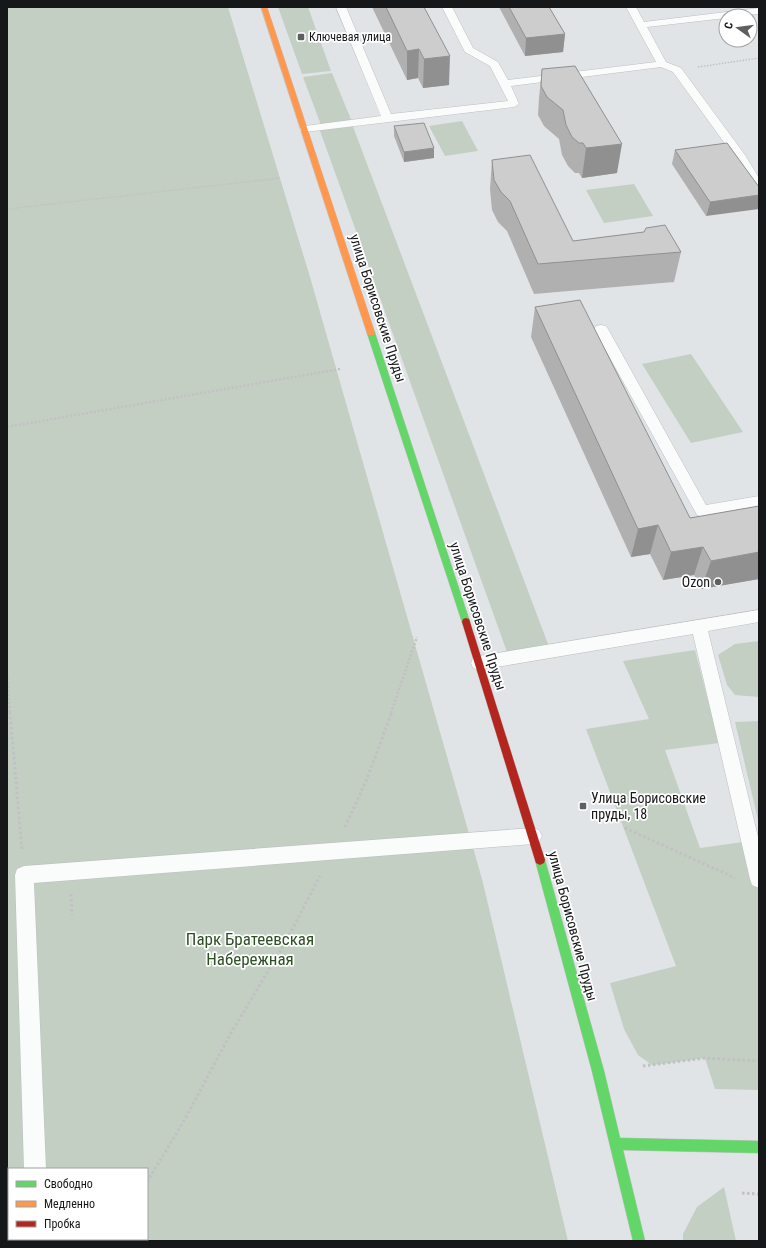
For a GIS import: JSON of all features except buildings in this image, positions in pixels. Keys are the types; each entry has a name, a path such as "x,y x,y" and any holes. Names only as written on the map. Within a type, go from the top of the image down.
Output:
{"street":[{"name":"улица Борисовские Пруды","path":"264,7 479,663 534,836 598,1071 639,1241"},
{"path":"615,1144 759,1147"}],"lane":[{"path":"341,7 387,118"},
{"path":"305,129 514,104 494,64 469,50 447,7"},
{"path":"631,7 662,64"},
{"path":"640,25 718,14"},
{"path":"505,84 662,64 677,70 739,155 759,187"},
{"path":"601,329 702,511 759,501"},
{"path":"479,663 759,616"},
{"path":"699,626 759,879"},
{"path":"35,1168 24,875 534,836"}],"path":[{"path":"677,70 759,58"},
{"path":"7,209 281,178"},
{"path":"7,427 340,369"},
{"path":"148,1180 184,1119 231,1033 286,942 334,851 364,789 417,637"},
{"path":"7,674 24,875"},
{"path":"624,828 737,879"},
{"path":"643,1066 705,1058 759,1061"},
{"path":"742,1193 759,1194"}],"green space":[{"name":"Парк Братеевская Набережная","path":"7,7 228,7 310,277 482,879 568,1241 7,1241"},
{"path":"278,7 308,7 331,71 302,74"},
{"path":"332,73 352,122 321,125 303,77"},
{"path":"462,121 478,151 445,156 429,126"},
{"path":"352,124 548,644 507,652 319,128"},
{"path":"634,184 653,216 604,223 586,190"},
{"path":"691,354 743,432 691,443 642,364"},
{"path":"759,641 759,697 735,695 727,685 718,655 735,644"},
{"path":"695,650 719,743 665,750 700,848 750,841 759,879 759,1090 715,1089 705,1058 652,1065 638,1055 624,1029 610,983 676,966 586,729 649,719 623,661"},
{"path":"759,721 759,824 735,722"},
{"path":"724,1187 736,1241 683,1241 683,1234 697,1207"}],"traffic: fast":[{"path":"371,333 466,622"},
{"path":"540,860 598,1071 639,1241"},
{"path":"615,1144 759,1147"}],"traffic: slow":[{"path":"264,7 371,333"}],"traffic: jam":[{"path":"466,622 540,860"}],"place":[{"name":"Ключевая улица","path":"301,37"},
{"name":"Ozon","path":"718,582"},
{"name":"Улица Борисовские пруды, 18","path":"583,806"}]}
